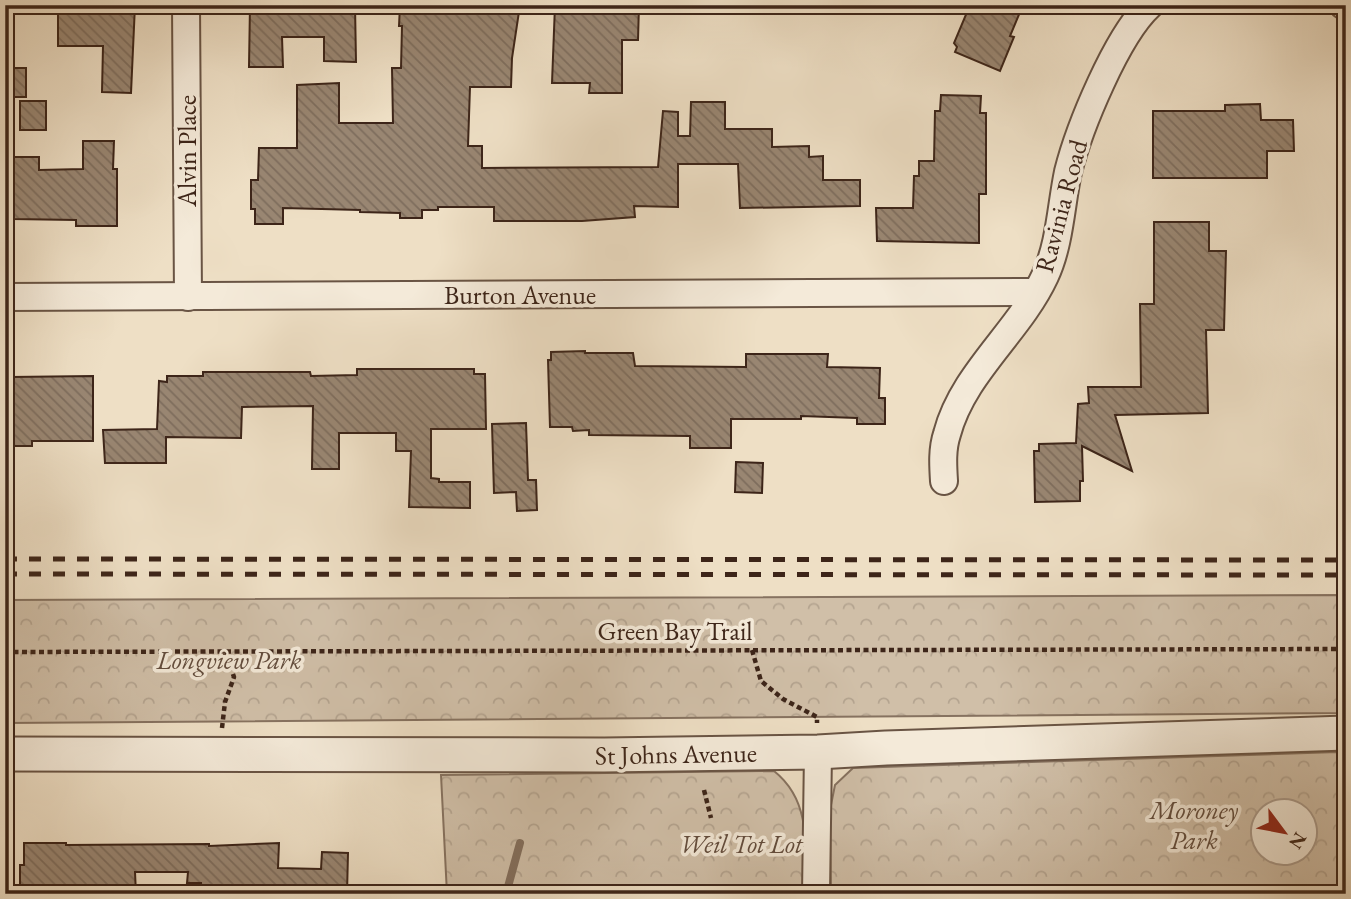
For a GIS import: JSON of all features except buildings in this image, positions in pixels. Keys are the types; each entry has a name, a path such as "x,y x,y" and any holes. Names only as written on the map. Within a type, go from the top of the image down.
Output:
{"street":[{"name":"Alvin Place","path":"186,5 188,297"},
{"name":"Ravinia Road","path":"944,481 943,453 956,410 968,387 1035,292 1051,260 1069,170 1091,104 1115,56 1150,5"},
{"name":"Burton Avenue","path":"5,297 1035,292"},
{"name":"St Johns Avenue","path":"5,754 592,755 818,752 886,747 1346,733"},
{"path":"816,894 818,752"}],"path":[{"name":"Green Bay Trail","path":"5,652 1346,649"},
{"path":"752,650 761,681 783,699 817,717 818,752"},
{"path":"218,753 225,702 234,677 225,651"},
{"path":"704,790 711,818"},
{"path":"748,886 752,894"}],"green space":[{"name":"Longview Park","path":"1346,595 1346,713 5,723 5,600"},
{"name":"Moroney Park","path":"1346,753 1346,894 831,894 830,810 835,785 853,768"},
{"name":"Weil Tot Lot","path":"774,771 787,783 801,812 805,843 804,894 447,894 441,775"}],"waterway":[{"path":"506,894 520,843"}],"railway":[{"path":"5,559 1346,560"},
{"path":"5,574 1346,575"}]}
